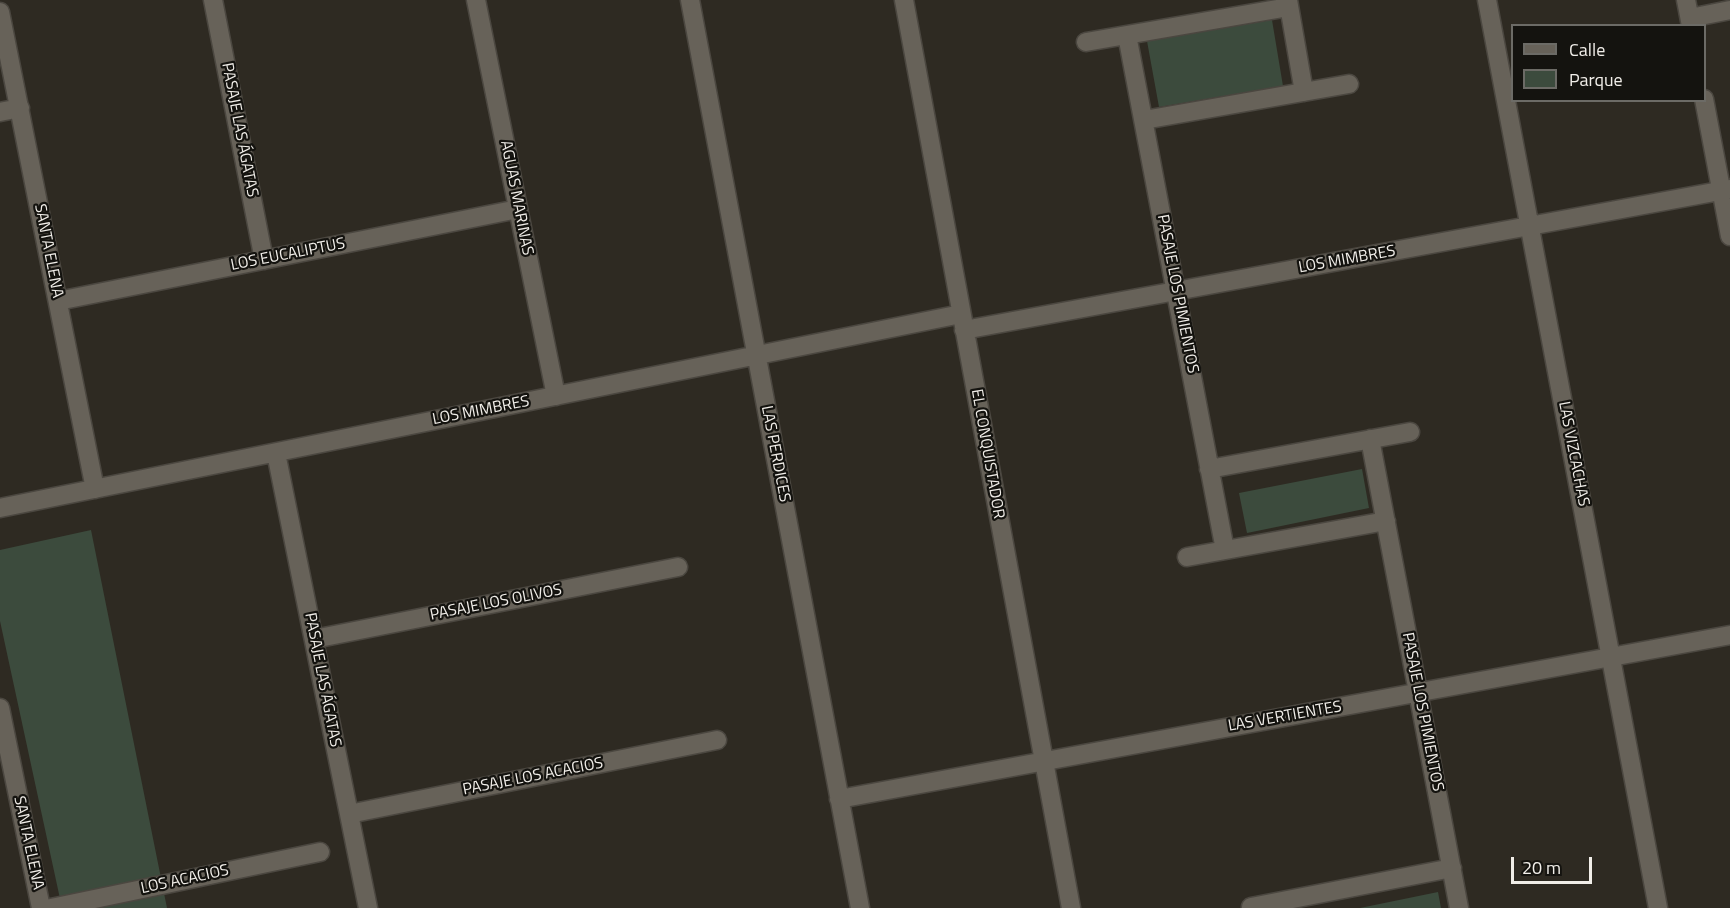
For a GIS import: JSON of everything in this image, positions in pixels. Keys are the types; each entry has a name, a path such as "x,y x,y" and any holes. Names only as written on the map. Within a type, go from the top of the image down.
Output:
{"street":[{"name":"PASAJE LAS ÁGATAS","path":"213,0 264,260"},
{"name":"AGUAS MARINAS","path":"476,0 556,396"},
{"name":"LAS PERDICES","path":"690,0 860,908"},
{"name":"EL CONQUISTADOR","path":"904,0 1071,908"},
{"name":"LAS VIZCACHAS","path":"1487,0 1658,908"},
{"path":"1086,42 1289,4 1304,92"},
{"path":"1689,15 1730,10"},
{"name":"SANTA ELENA","path":"0,12 95,489"},
{"name":"PASAJE LOS PIMIENTOS","path":"1127,35 1225,550"},
{"path":"1144,120 1349,84"},
{"path":"1705,102 1726,190 1730,236"},
{"path":"0,112 20,108"},
{"name":"LOS MIMBRES","path":"0,508 756,356 963,322 1176,291 1726,190"},
{"name":"LOS EUCALIPTUS","path":"58,301 518,209"},
{"path":"1209,469 1410,432"},
{"name":"PASAJE LOS PIMIENTOS","path":"1370,439 1459,908"},
{"name":"PASAJE LAS ÁGATAS","path":"276,453 368,908"},
{"path":"1187,557 1386,521"},
{"name":"PASAJE LOS OLIVOS","path":"314,639 678,567"},
{"name":"LAS VERTIENTES","path":"839,799 1730,635"},
{"name":"SANTA ELENA","path":"0,708 3,737 41,908"},
{"name":"PASAJE LOS ACACIOS","path":"349,814 717,740"},
{"name":"LOS ACACIOS","path":"51,908 320,852"},
{"path":"1251,907 1294,904 1452,868"}],"green space":[{"path":"1272,20 1283,86 1159,107 1147,41"},
{"path":"1362,469 1369,508 1247,533 1239,493"},
{"path":"91,530 167,908 62,908 0,621 0,550"},
{"path":"1438,892 1441,908 1360,908"}]}
